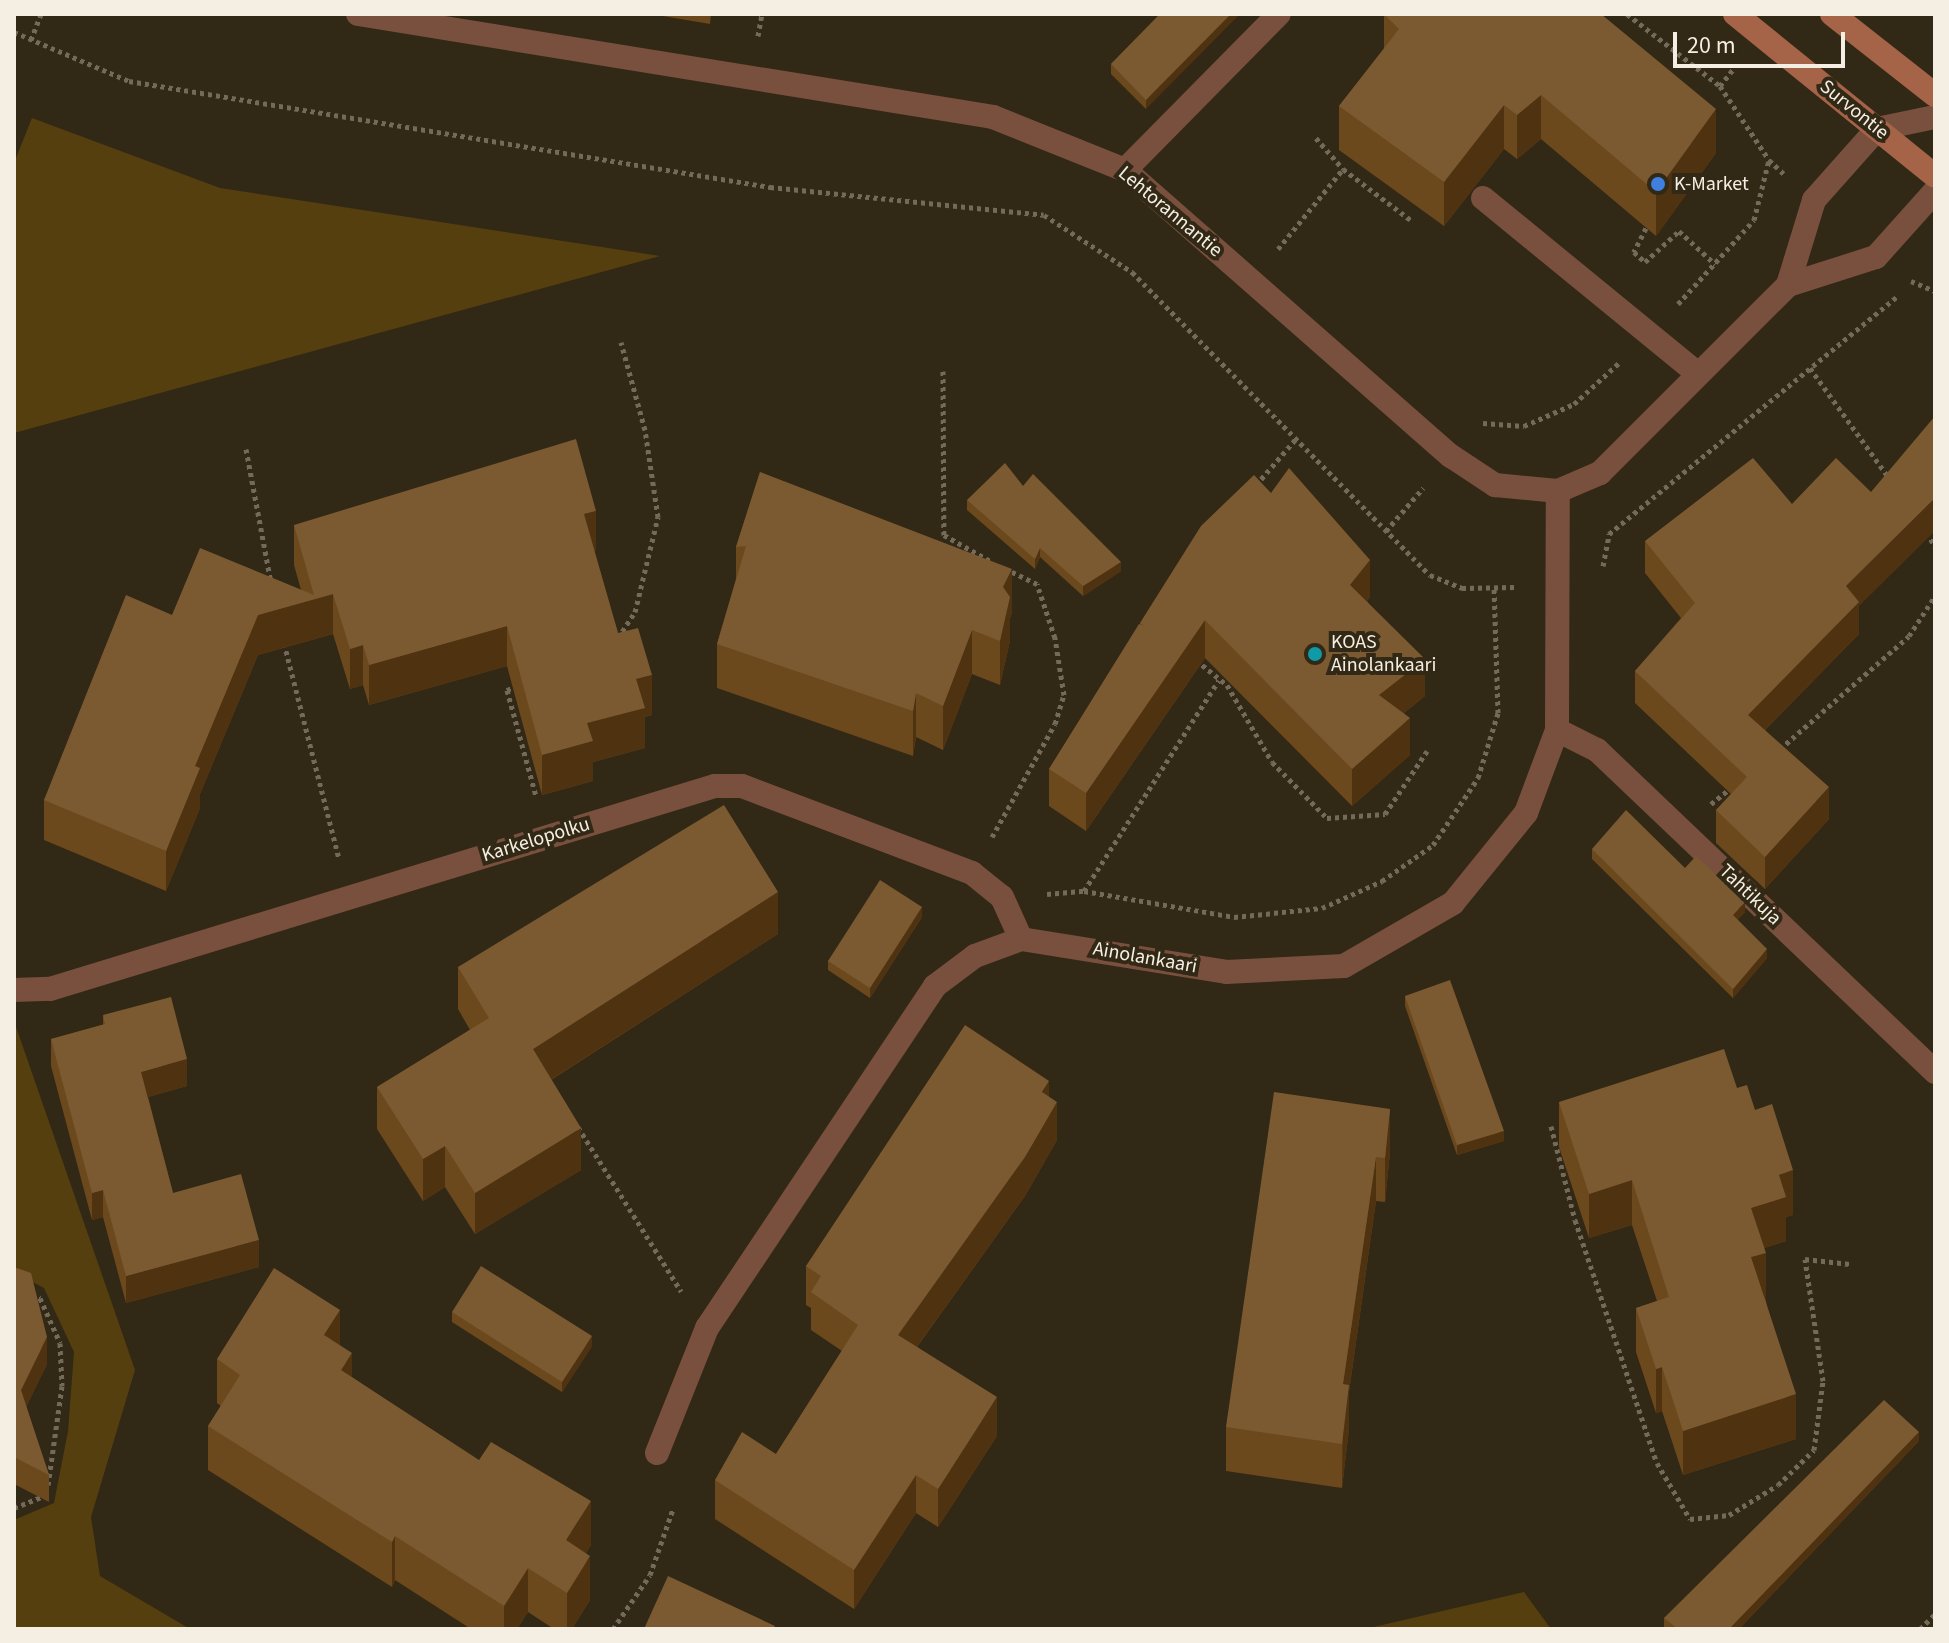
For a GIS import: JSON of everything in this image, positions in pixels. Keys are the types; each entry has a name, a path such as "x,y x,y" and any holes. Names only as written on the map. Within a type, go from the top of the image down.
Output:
{"main road":[{"name":"Survontie","path":"1735,14 1935,176"},
{"path":"1832,14 1935,95"}],"street":[{"name":"Lehtorannantie","path":"358,14 993,117 1125,170 1451,456 1495,485 1558,491 1600,473 1788,285 1876,257"},
{"path":"1125,170 1279,14"},
{"path":"1877,129 1935,117"},
{"name":"Lehtorannantie","path":"1788,285 1814,200 1877,129"},
{"path":"1876,257 1935,191"},
{"path":"1483,198 1698,374"},
{"name":"Ainolankaari","path":"657,1453 707,1328 935,986 975,956 1021,939 1226,972 1344,966 1453,903 1526,813 1557,730 1562,585 1558,491"},
{"name":"Tahtikuja","path":"1557,730 1597,750 1935,1072"},
{"name":"Karkelopolku","path":"14,990 50,989 715,786 742,786 972,873 1002,897 1021,939"}],"path":[{"path":"31,40 41,14"},
{"path":"757,41 762,14"},
{"path":"1627,14 1720,86 1769,160 1814,200"},
{"path":"14,32 129,81 770,187 1044,215 1132,272 1430,575 1462,588 1599,585 1609,534 1914,283"},
{"path":"743,38 773,43"},
{"path":"1316,138 1343,169 1412,221"},
{"path":"1473,414 1484,423 1524,426 1574,404 1651,335 1754,220 1769,160"},
{"path":"1278,249 1343,169"},
{"path":"1646,228 1634,252 1645,262 1679,231 1715,264"},
{"path":"1266,240 1290,259"},
{"path":"1876,257 1914,283 1935,291"},
{"path":"612,647 635,612 658,517 645,430 621,342"},
{"path":"1810,368 1897,491"},
{"path":"943,371 944,535 1037,584 1055,638 1064,695 1055,724 972,873"},
{"path":"1245,497 1295,440"},
{"path":"246,449 274,599"},
{"path":"1924,527 1934,543"},
{"path":"1002,897 1084,891 1234,917 1322,908 1382,881 1433,845 1478,778 1498,713 1494,588"},
{"path":"1774,754 1909,636 1935,596"},
{"path":"281,628 349,898"},
{"path":"1186,652 1219,680 1272,762 1327,818 1385,814 1427,751"},
{"path":"1084,891 1219,680"},
{"path":"534,682 507,690 547,836"},
{"path":"1679,827 1737,784"},
{"path":"572,1117 707,1328"},
{"path":"1551,1126 1575,1220 1657,1463 1690,1519 1729,1515 1778,1485 1814,1450 1823,1381 1805,1259 1850,1264"},
{"path":"14,1508 47,1495 62,1386 60,1343 40,1298 27,1291"},
{"path":"613,1629 650,1575 673,1509"},
{"path":"1920,1629 1935,1614"}],"shaded area":[{"path":"32,118 220,188 660,256 14,433 14,163"},
{"path":"14,1021 135,1370 91,1517 100,1576 190,1629 14,1629 14,1520 54,1503 68,1431 74,1352 44,1288 14,1272"},
{"path":"1524,1592 1551,1629 1365,1629"}],"building":[{"path":"1160,14 1231,14 1146,100 1111,64"},
{"path":"1384,14 1601,14 1716,109 1656,192 1541,95 1517,115 1504,105 1444,182 1339,106 1399,29"},
{"path":"1935,416 1935,498 1846,586 1859,602 1748,715 1829,787 1765,857 1716,810 1747,777 1635,671 1695,603 1645,541 1753,458 1792,504 1836,458 1871,492"},
{"path":"576,439 596,511 584,514 618,633 638,628 652,675 636,679 645,708 587,723 593,741 542,755 507,626 369,665 363,645 350,649 333,594 258,615 195,766 200,768 166,851 44,800 126,595 172,615 200,548 314,595 294,525"},
{"path":"1005,463 1023,486 1033,474 1121,562 1083,586 1040,548 1035,559 967,500"},
{"path":"1289,468 1370,560 1350,585 1425,659 1379,695 1410,718 1352,769 1205,620 1086,793 1049,769 1139,624 1144,626 1140,623 1201,526 1254,475 1271,493"},
{"path":"760,472 1012,569 1003,587 1010,597 1000,641 972,630 943,706 916,693 913,711 717,644 746,546 736,547"},
{"path":"724,805 778,892 533,1049 581,1128 475,1193 445,1146 423,1159 377,1087 489,1018 458,967"},
{"path":"1626,810 1685,868 1696,856 1745,902 1733,915 1767,949 1733,989 1592,849"},
{"path":"880,880 922,907 870,988 828,961"},
{"path":"1450,980 1504,1131 1457,1145 1405,996"},
{"path":"171,997 187,1059 141,1072 173,1193 241,1174 259,1240 126,1276 103,1190 92,1193 51,1039 105,1024 103,1015"},
{"path":"965,1025 1049,1081 1042,1092 1057,1102 1025,1157 898,1335 997,1397 938,1489 916,1475 854,1570 715,1480 742,1432 776,1454 858,1325 811,1292 821,1276 806,1266"},
{"path":"1724,1049 1737,1088 1747,1085 1755,1110 1772,1104 1793,1170 1779,1175 1786,1197 1751,1208 1766,1253 1751,1257 1796,1394 1683,1431 1662,1367 1656,1369 1636,1308 1669,1297 1632,1180 1589,1194 1559,1102"},
{"path":"1274,1092 1390,1109 1385,1158 1376,1157 1343,1384 1349,1385 1342,1444 1226,1427"},
{"path":"481,1266 592,1336 562,1382 452,1312"},
{"path":"14,1267 31,1273 47,1337 21,1390 49,1475 14,1457"},
{"path":"274,1268 340,1310 324,1335 352,1353 341,1370 479,1460 491,1442 591,1501 566,1540 590,1556 567,1593 528,1568 504,1606 395,1536 392,1542 208,1426 240,1375 217,1359"},
{"path":"1884,1400 1919,1432 1729,1629 1678,1629 1664,1618"},
{"path":"668,1576 775,1626 773,1629 644,1629"}],"place":[{"name":"K-Market","path":"1658,184"},
{"name":"KOAS Ainolankaari","path":"1315,654"}]}
